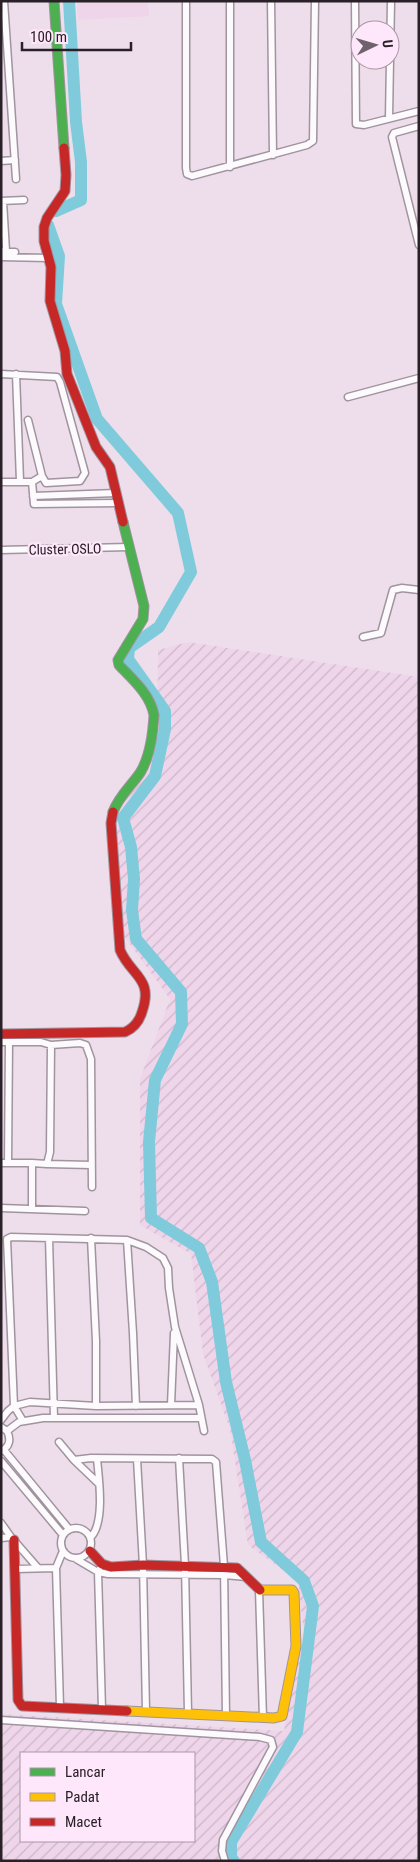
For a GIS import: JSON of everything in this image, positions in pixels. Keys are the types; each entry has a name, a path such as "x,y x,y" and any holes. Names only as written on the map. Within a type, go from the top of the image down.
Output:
{"street":[{"path":"4,1 5,58 16,179"},
{"path":"1,1034 124,1032 133,1028 140,1018 145,994 144,983 125,960 120,950 111,817 116,805 143,769 153,720 152,706 119,665 118,660 145,613 110,466 96,447 67,374 64,344 50,301 51,267 44,241 44,227 47,218 63,196 66,176 54,1"},
{"path":"186,1 186,173 195,176 310,144 314,139 315,1"},
{"path":"230,1 230,167"},
{"path":"271,1 272,155"},
{"path":"355,1 356,124 364,125 419,111"},
{"path":"389,118 391,1"},
{"path":"419,126 394,133 392,137 419,245"},
{"path":"1,161 15,160"},
{"path":"3,253 2,201 24,200"},
{"path":"3,253 15,252"},
{"path":"3,253 48,258"},
{"path":"1,374 57,377 85,472 80,481 46,483 42,476 28,420"},
{"path":"16,374 20,482"},
{"path":"348,397 419,378"},
{"path":"1,482 32,482 42,476"},
{"path":"32,482 34,504 118,503"},
{"path":"33,496 116,493"},
{"name":"Cluster OSLO","path":"1,550 129,547"},
{"path":"363,637 381,633 393,590 402,588 419,590"},
{"path":"1,1042 42,1042 51,1045 80,1043 86,1045 89,1049 91,1059 92,1187"},
{"path":"10,1042 5,1163 92,1165"},
{"path":"47,1164 51,1132 51,1045"},
{"path":"32,1163 32,1208"},
{"path":"1,1208 85,1211"},
{"path":"23,1421 14,1406 6,1242 11,1237 127,1240 158,1253 167,1262 174,1327 171,1405"},
{"path":"48,1238 54,1418"},
{"path":"91,1238 96,1341 96,1406"},
{"path":"127,1240 136,1406"},
{"path":"174,1327 199,1405 204,1431"},
{"path":"1,1420 14,1406 30,1402 96,1406 199,1405"},
{"path":"116,1406 118,1418"},
{"path":"156,1406 157,1418"},
{"path":"69,1529 2,1450 10,1441 4,1429 23,1421 54,1418 200,1418"},
{"path":"59,1442 74,1460 99,1484"},
{"path":"74,1460 179,1458 212,1459 216,1462 224,1571 226,1716"},
{"path":"179,1458 185,1570 188,1713"},
{"path":"91,1537 98,1524 99,1484 97,1459"},
{"path":"137,1459 143,1569 146,1711"},
{"path":"1,1461 62,1535"},
{"path":"1,1523 12,1539 38,1568"},
{"path":"76,1559 84,1557 90,1551 92,1544 91,1537 86,1531 78,1527 69,1529 62,1535 63,1551 68,1556 76,1559 100,1568 111,1566 143,1569 224,1571 237,1568 248,1577 258,1590 263,1718"},
{"path":"1,1538 12,1539"},
{"path":"12,1539 15,1569 20,1704 22,1706 278,1718 284,1713 296,1641 293,1591 258,1590"},
{"path":"60,1707 56,1568 63,1551"},
{"path":"90,1551 100,1568 102,1709"},
{"path":"15,1569 56,1568"},
{"path":"1,1720 260,1737 271,1740 274,1747 223,1840 222,1852 225,1861"}],"shaded area":[{"path":"77,1 148,1 149,16 78,20"},
{"path":"188,642 419,677 419,1861 1,1861 1,1714 284,1731 295,1656 304,1635 298,1581 248,1545 230,1429 203,1354 191,1254 140,1225 140,1079 170,999 119,929 109,816 157,736 158,650"}],"waterway":[{"path":"56,211 81,200 81,162 76,122 69,1"},
{"path":"48,225 59,256 56,304 97,419 178,513 191,572 159,627 129,648 128,659 165,711 165,729 155,776 123,818 131,847 134,879 132,910 136,939 181,992 182,1024 155,1080 149,1142 151,1218 199,1248 212,1282 226,1382 245,1460 261,1542 304,1581 313,1606 297,1732 231,1842 231,1859 234,1861"}],"traffic: fast":[{"path":"54,1 64,148"},
{"path":"113,812 118,801 140,773 146,760 154,715 149,700 119,665 118,660 143,619 144,606 123,522"}],"traffic: slow":[{"path":"127,1711 274,1718 282,1716 296,1646 294,1593 292,1590 260,1590"}],"traffic: jam":[{"path":"64,148 65,191 47,218 44,227 44,241 51,267 50,301 65,351 67,374 96,447 110,467 123,522"},
{"path":"1,1034 125,1032 134,1027 139,1019 145,1001 143,984 120,950 111,823 113,812"},
{"path":"14,1540 18,1700 22,1706 127,1711"},
{"path":"90,1551 102,1564 111,1567 143,1565 237,1568 260,1590"}]}
